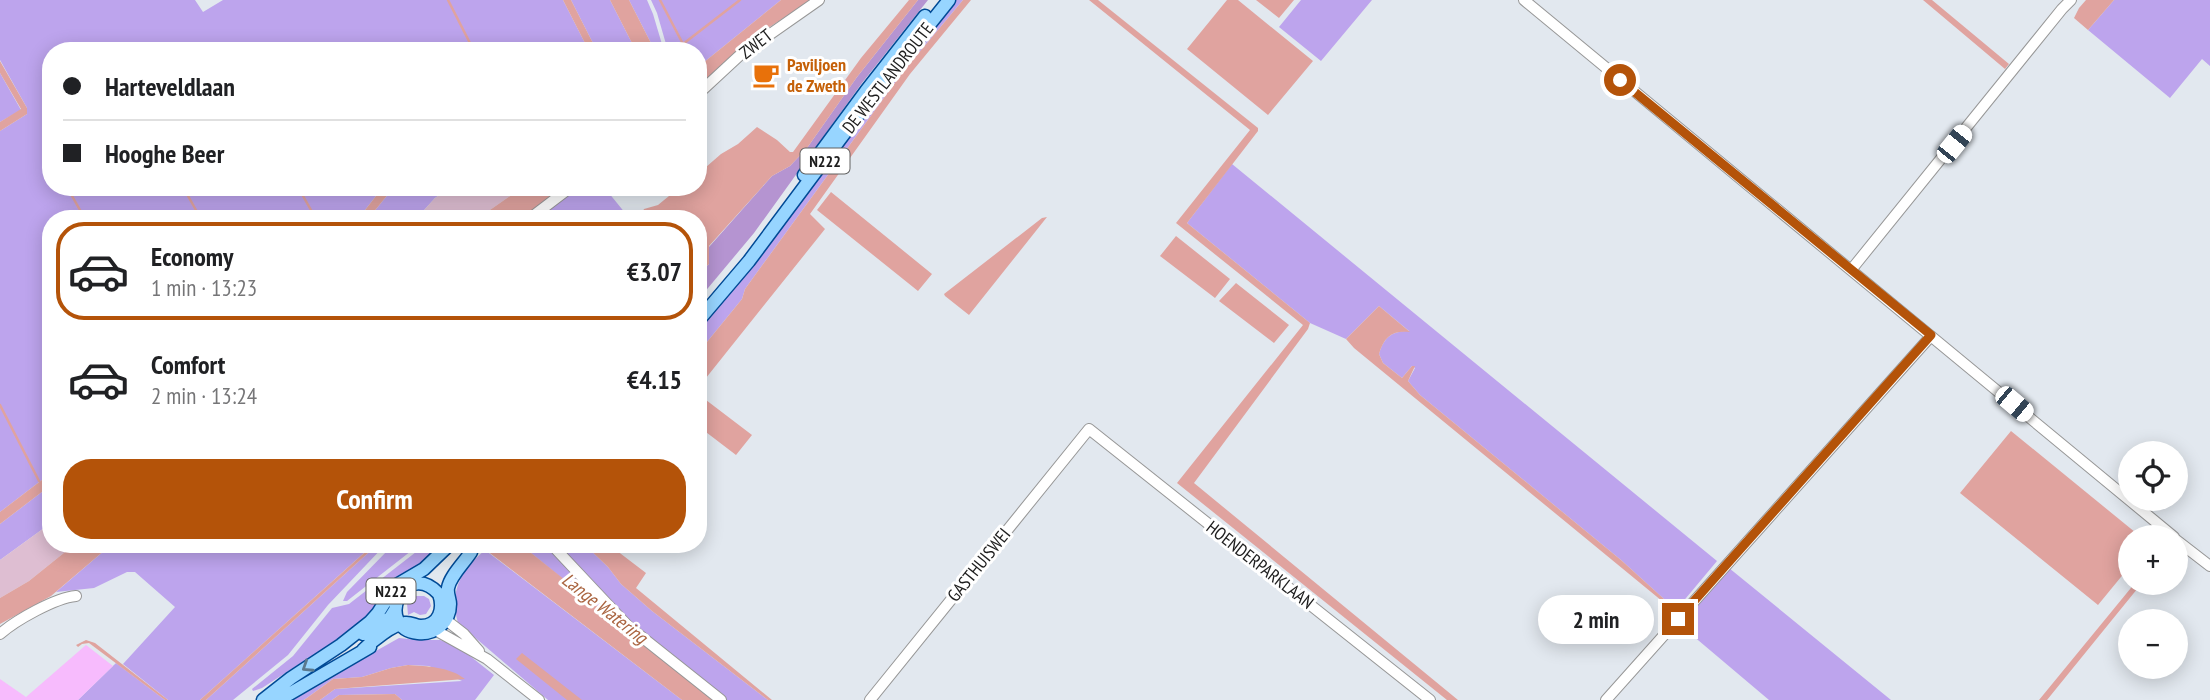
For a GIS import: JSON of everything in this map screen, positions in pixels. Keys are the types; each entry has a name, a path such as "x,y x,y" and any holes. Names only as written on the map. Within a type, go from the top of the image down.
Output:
{"main road":[{"name":"DE WESTLANDROUTE","path":"707,298 764,228 938,0"},
{"name":"DE WESTLANDROUTE","path":"707,310 749,261 873,95 949,0"},
{"name":"N222","path":"341,645 378,614 395,586 424,569 441,553"},
{"name":"N222","path":"424,584 428,582 446,553"},
{"path":"435,630 450,604 443,594 471,553"},
{"name":"N222","path":"263,700 341,645 385,622 395,610 397,598 405,589 424,584 443,594"},
{"name":"N222","path":"395,610 405,628 420,634 435,630"},
{"name":"N222","path":"279,700 363,650 372,641 405,628 408,623 427,625 443,616"}],"street":[{"name":"ZWET","path":"707,86 739,57 819,0"},
{"path":"1524,0 2158,525"},
{"path":"2052,0 2062,9"},
{"path":"1851,270 2071,0"},
{"path":"541,210 559,196"},
{"path":"1606,700 1931,335"},
{"name":"GASTHUISWEI","path":"870,700 1089,429"},
{"name":"HOENDERPARKLAAN","path":"1089,429 1430,700"},
{"path":"2188,549 2210,566"},
{"path":"559,553 628,626 721,700"},
{"path":"0,634 11,624 63,597 76,596"},
{"path":"443,616 486,659"},
{"path":"435,630 486,659 539,700"}],"shaded area":[{"path":"0,0 195,0 203,12 223,0 563,0 584,42 42,42 42,196 376,196 365,210 42,210 42,480 0,512 0,131 27,114 27,108 0,60"},
{"path":"563,0 571,0 592,42 584,42"},
{"path":"571,0 610,0 631,42 592,42"},
{"path":"610,0 629,0 650,42 631,42"},
{"path":"629,0 647,0 661,42 650,42"},
{"path":"651,0 781,0 707,60 707,42 665,42"},
{"path":"781,0 811,0 753,38 707,78 707,60"},
{"path":"909,0 918,0 857,77 807,148 790,166 772,176 709,246 707,266 707,210 644,210 658,205 669,196 707,196 707,166 757,127 793,152 861,58"},
{"path":"918,0 928,0 862,83 754,233 707,289 709,247 772,176 790,166 807,148 857,77"},
{"path":"955,0 963,0 902,73 745,289 742,299 707,342 707,318 758,259"},
{"path":"963,0 971,0 910,74 810,214 825,229 707,377 707,342 742,299 745,289 902,73"},
{"path":"1089,0 1098,0 1258,128 1187,223 1310,323 1194,483 1458,700 1447,700 1177,483 1303,325 1176,223 1250,130"},
{"path":"1227,0 1238,0 1313,61 1268,115 1187,49"},
{"path":"1256,0 1294,0 1279,18"},
{"path":"1301,0 1372,0 1321,61 1279,27"},
{"path":"1923,0 1932,0 2009,64 2005,69"},
{"path":"2086,0 2114,0 2088,30 2074,18"},
{"path":"2114,0 2210,0 2210,66 2202,59 2170,98 2088,30"},
{"path":"0,61 27,108 27,114 0,131 0,122 21,109 0,73"},
{"path":"0,73 21,110 0,122"},
{"path":"1232,164 1717,561 1676,610 1621,560 1420,395 1408,381 1415,368 1412,366 1402,378 1383,363 1379,354 1386,339 1398,332 1409,331 1379,306 1346,339 1310,323 1187,223"},
{"path":"831,192 932,274 918,291 817,210"},
{"path":"376,196 387,196 375,210 365,210"},
{"path":"387,196 438,196 424,210 375,210"},
{"path":"510,196 490,210 424,210 435,198"},
{"path":"510,196 552,196 532,210 490,210"},
{"path":"563,196 611,196 623,210 546,210"},
{"path":"1047,217 969,315 945,296 944,294 1042,218"},
{"path":"1176,236 1230,279 1215,298 1160,256"},
{"path":"1236,283 1289,325 1274,343 1219,301"},
{"path":"1379,306 1410,332 1398,332 1386,339 1379,354 1383,363 1402,378 1415,366 1408,381 1420,395 1621,560 1664,599 1662,601 1354,348 1346,339"},
{"path":"707,401 752,435 736,455 707,433"},
{"path":"2011,431 2126,525 2118,525 2118,581 2098,605 1960,493"},
{"path":"42,480 42,492 0,524 0,512"},
{"path":"42,492 42,530 0,560 0,524"},
{"path":"42,530 42,553 64,553 29,581 0,598 0,560"},
{"path":"64,553 101,553 51,596 0,624 0,598 29,581"},
{"path":"102,553 364,553 200,700 168,700 123,664 175,607 135,572 127,572 94,588 56,592"},
{"path":"364,553 368,553 206,700 200,700"},
{"path":"368,553 377,553 328,605 288,655 233,700 206,700"},
{"path":"385,553 408,553 347,601 343,601 347,592"},
{"path":"415,553 434,553 363,623 262,688 253,691 252,689 293,656 332,608 349,604"},
{"path":"482,553 489,553 682,700 548,700 458,623 456,591 469,566"},
{"path":"490,553 531,553 715,700 682,700"},
{"path":"531,553 555,553 617,623"},
{"path":"564,553 593,553 621,584 652,611 768,700 726,700 629,623"},
{"path":"593,553 620,553 646,573 636,588 772,700 768,700 652,611 621,584"},
{"path":"1729,568 1891,700 1769,700 1679,624"},
{"path":"2125,595 2132,595 2118,609 2118,613 2047,700 2039,700"},
{"path":"416,596 429,599 431,606 426,614 414,612 408,615 407,603"},
{"path":"399,638 449,643 494,675 475,700 402,700 395,694 339,695 332,700 320,700 335,689 462,681 429,666 408,665 362,677 333,679 304,700 289,700"},
{"path":"86,640 95,643 168,700 89,643 78,647 76,645"},
{"path":"86,645 113,666 78,700 0,700 0,679 26,697"},
{"path":"522,653 582,700 567,700 516,659"},
{"path":"116,663 165,700 78,700"},
{"path":"408,665 445,670 465,679 335,689 320,700 304,700 333,679 362,677"},
{"path":"395,694 402,700 332,700 339,695"}],"waterway":[{"path":"448,0 469,42"},
{"path":"660,0 682,42"},
{"path":"686,42 740,0"},
{"path":"72,196 80,210"},
{"path":"188,196 196,210"},
{"path":"303,196 311,210"},
{"path":"0,405 39,481"}],"place":[{"name":"Paviljoen de Zweth","path":"766,75"}],"route":[{"path":"1620,80 1931,335 1678,619"}],"water label":[{"name":"Lange Watering","path":"605,608"}]}
